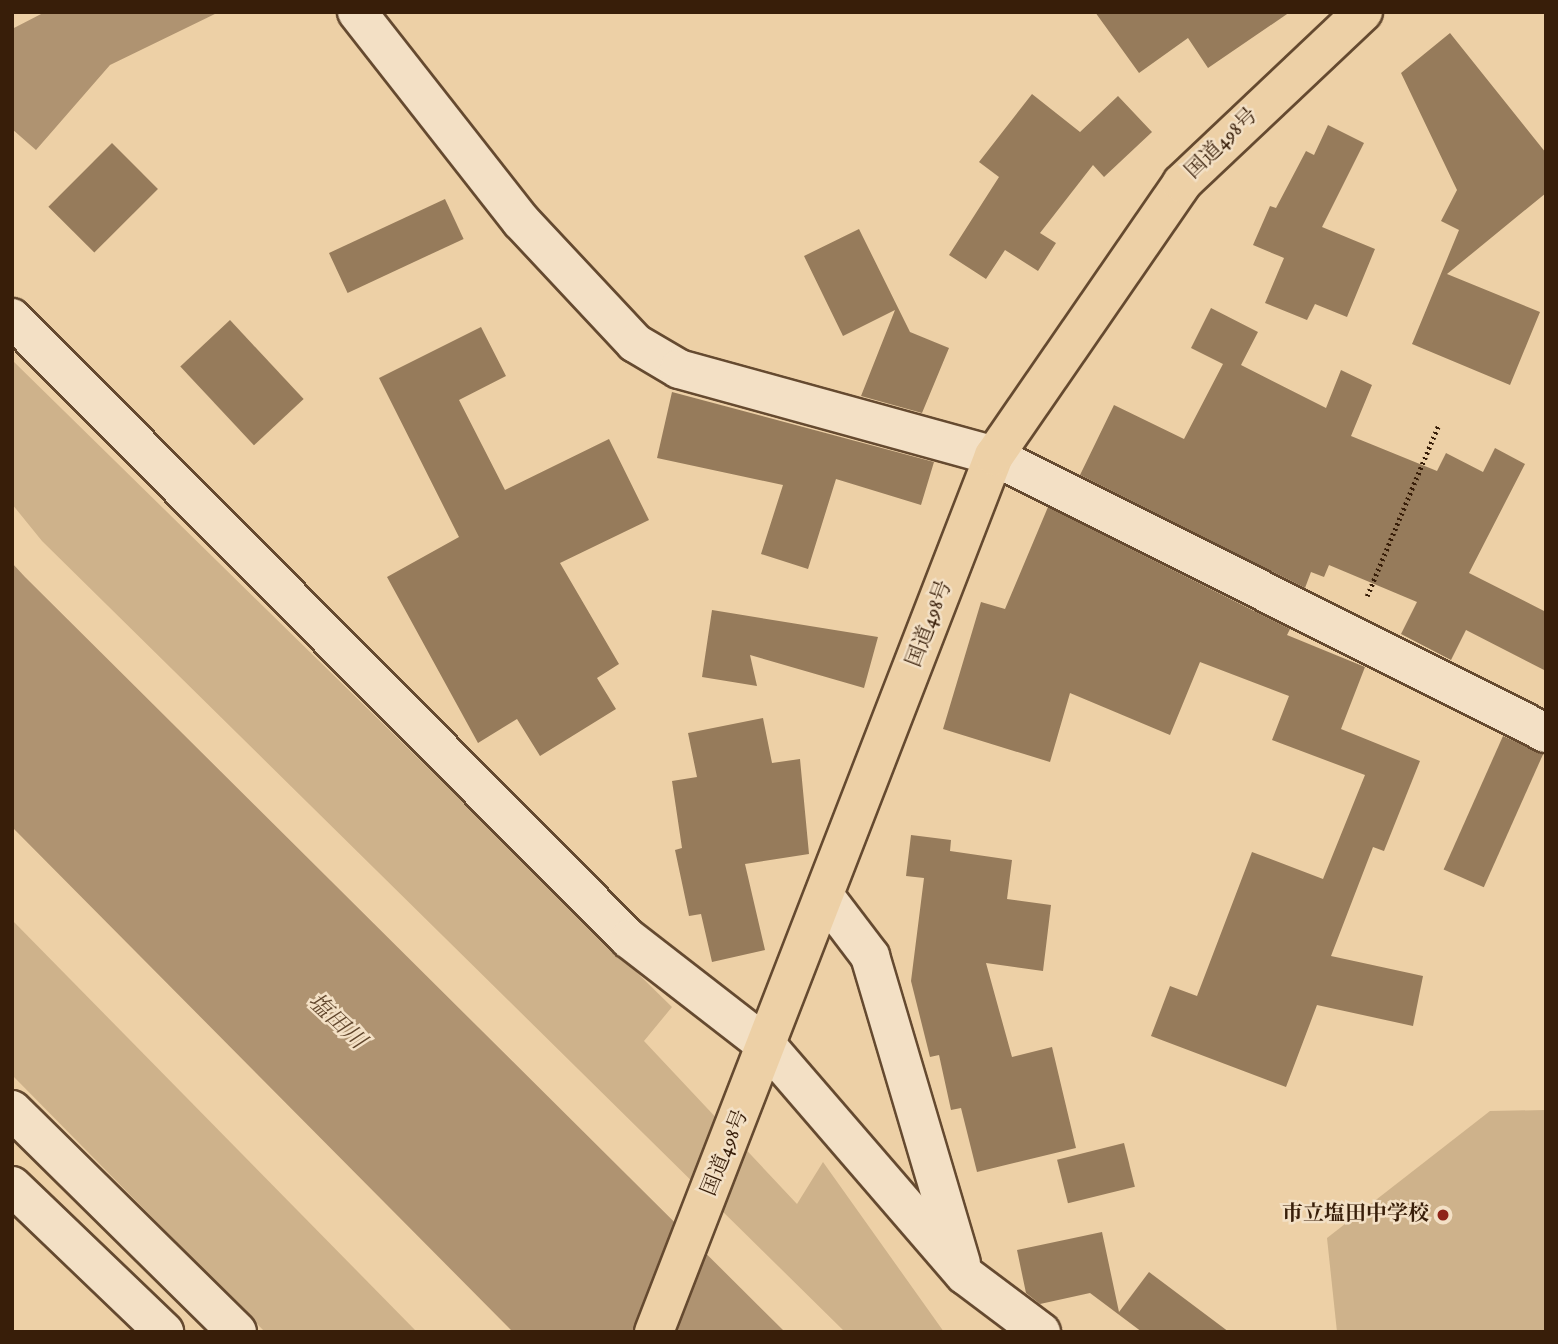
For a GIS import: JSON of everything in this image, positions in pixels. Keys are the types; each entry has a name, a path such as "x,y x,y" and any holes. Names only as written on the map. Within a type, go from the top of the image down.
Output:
{"highway":[{"name":"国道498号","path":"654,1332 768,1047 995,456 1182,183 1363,12"}],"street":[{"path":"357,12 522,221 635,343 679,369 995,456 1546,733"},
{"path":"12,318 629,939 768,1047 965,1275 1041,1332"},
{"path":"826,898 870,956 965,1275"},
{"path":"12,1110 237,1332"},
{"path":"12,1186 164,1332"}],"path":[{"path":"1351,636 1438,426"}],"shaded area":[{"path":"12,360 672,1007 644,1041 797,1204 823,1162 944,1332 845,1332 42,541 12,504"},
{"path":"12,920 417,1332 265,1332 12,1075"},
{"name":"市立塩田中学校","path":"1546,1110 1546,1332 1337,1332 1327,1238 1490,1111"}],"water":[{"path":"45,12 219,12 110,65 36,150 12,129 12,29"},
{"name":"塩田川","path":"12,563 785,1332 513,1332 12,827"}],"building":[{"path":"1095,12 1290,12 1208,68 1188,38 1139,73"},
{"path":"1450,33 1546,153 1546,193 1447,274 1540,312 1510,385 1412,344 1459,230 1441,221 1457,190 1401,73"},
{"path":"1032,94 1080,132 1118,96 1152,132 1104,177 1093,165 1040,233 1056,243 1038,271 1005,250 986,279 949,255 999,177 979,162"},
{"path":"1328,125 1364,143 1322,227 1375,249 1347,317 1315,304 1307,320 1265,303 1284,258 1253,245 1270,206 1276,208 1306,151 1314,155"},
{"path":"112,143 158,189 94,253 48,207"},
{"path":"445,199 464,239 348,293 329,253"},
{"path":"859,229 910,332 949,348 922,413 861,396 895,310 843,336 804,256"},
{"path":"1211,308 1258,332 1241,365 1326,408 1341,370 1372,385 1351,436 1437,471 1446,453 1483,472 1495,448 1525,464 1469,573 1546,612 1546,671 1466,630 1451,660 1401,634 1417,602 1329,565 1324,577 1311,572 1305,588 1080,475 1114,405 1184,439 1223,364 1191,348"},
{"path":"230,320 304,399 254,445 180,366"},
{"path":"481,327 506,376 459,400 505,490 609,439 649,520 560,563 619,664 597,678 616,709 540,756 517,719 478,743 387,577 459,537 379,378"},
{"path":"672,392 934,462 921,505 836,479 808,569 761,554 783,485 657,458"},
{"path":"1048,507 1290,629 1287,635 1365,667 1341,729 1420,761 1384,851 1373,847 1331,956 1423,976 1413,1026 1317,1005 1286,1087 1151,1036 1170,986 1197,996 1252,852 1323,879 1365,775 1272,740 1289,696 1200,662 1170,735 1070,693 1050,762 943,729 981,602 1005,609"},
{"path":"712,610 878,637 864,688 750,655 757,686 702,677"},
{"path":"763,718 772,763 800,759 809,854 745,864 765,950 712,962 701,914 689,916 675,850 682,848 672,781 697,777 688,733"},
{"path":"1503,736 1543,754 1484,887 1444,869"},
{"path":"911,835 951,840 950,851 1012,860 1007,899 1051,905 1043,971 986,963 1012,1057 1052,1047 1076,1148 977,1172 961,1108 951,1110 939,1055 930,1057 911,981 924,878 906,876"},
{"path":"1124,1143 1135,1187 1068,1203 1057,1160"},
{"path":"1102,1232 1119,1312 1149,1272 1229,1332 1142,1332 1090,1293 1040,1304 1026,1293 1017,1250"}],"place":[{"name":"市立塩田中学校","path":"1443,1215"}]}
